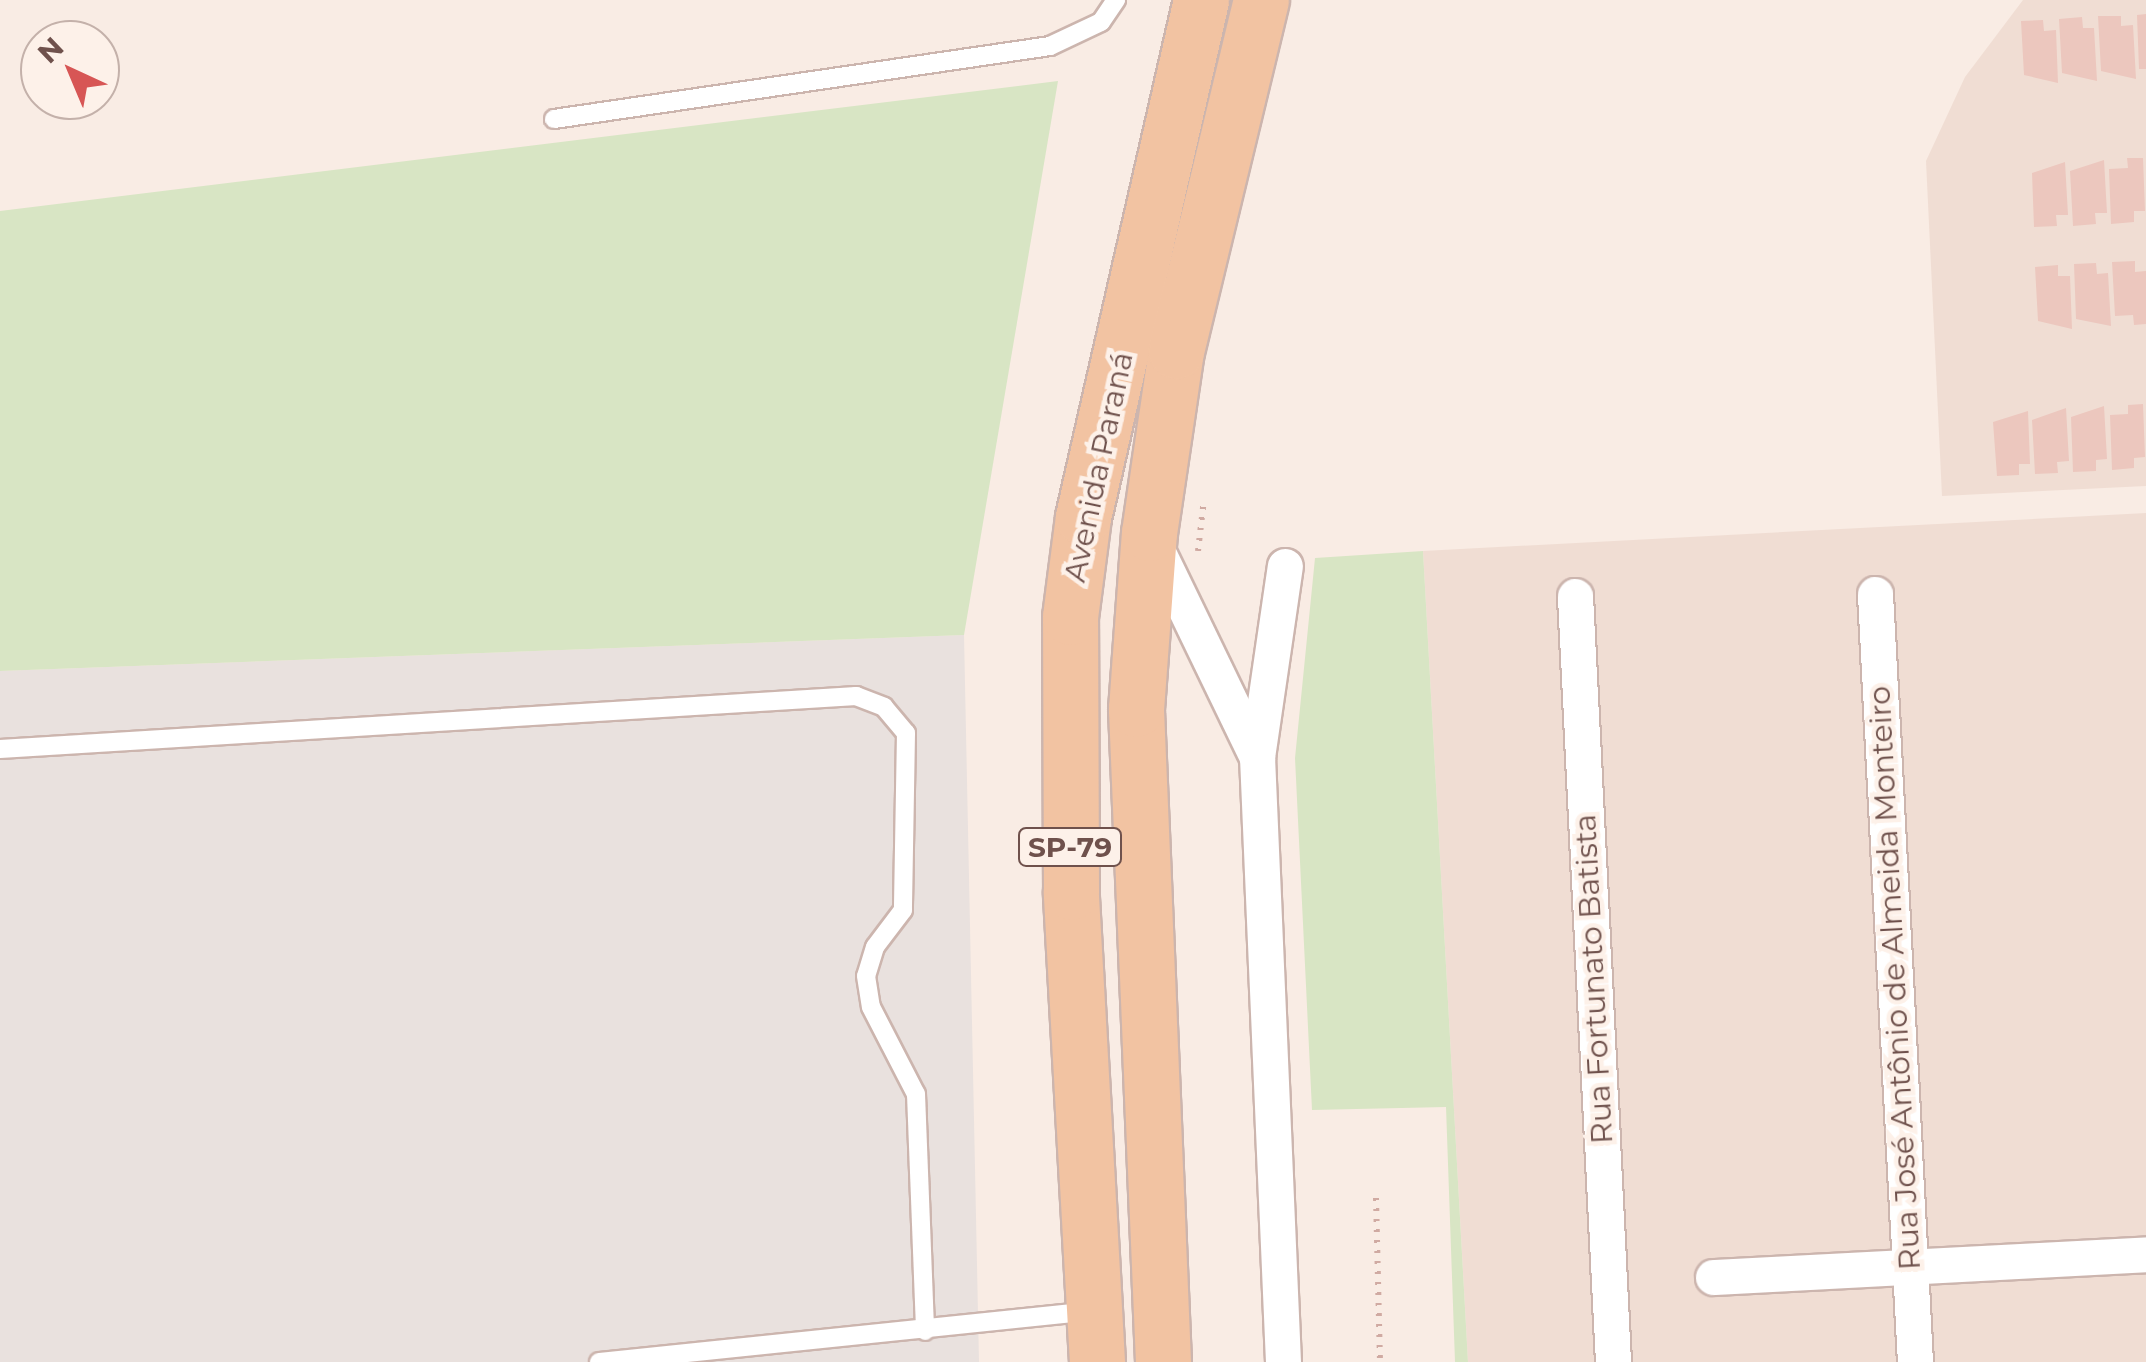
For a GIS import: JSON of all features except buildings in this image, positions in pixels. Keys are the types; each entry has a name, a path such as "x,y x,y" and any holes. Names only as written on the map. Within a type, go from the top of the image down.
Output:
{"main road":[{"name":"Avenida Paraná","path":"1095,1336 1071,892 1070,618 1083,517 1200,0"},
{"name":"Avenida Paraná","path":"1162,1362 1136,709 1148,532 1176,351 1261,0"}],"street":[{"path":"1148,532 1257,757"},
{"path":"1283,1362 1257,757 1286,566"},
{"name":"Rua José Antônio de Almeida Monteiro","path":"1874,594 1915,1362"},
{"name":"Rua Fortunato Batista","path":"1574,596 1613,1362"},
{"path":"1713,1276 2146,1254"}],"lane":[{"path":"554,119 1050,46 1100,22 1116,0"},
{"path":"0,749 856,696 884,707 906,733 903,910 875,947 866,976 871,1007 916,1094 925,1330"},
{"path":"598,1362 925,1330 1095,1336"}],"path":[{"path":"1376,1198 1380,1362"}],"shaded area":[{"path":"2023,0 2146,0 2146,486 1942,496 1926,161 1965,77"},
{"path":"2146,513 2146,1362 1468,1362 1423,551"},
{"path":"964,635 979,1362 0,1362 0,671"}],"green space":[{"path":"1058,81 964,635 0,671 0,211"},
{"path":"1423,551 1468,1362 1455,1362 1446,1107 1312,1110 1295,758 1315,558"}]}
